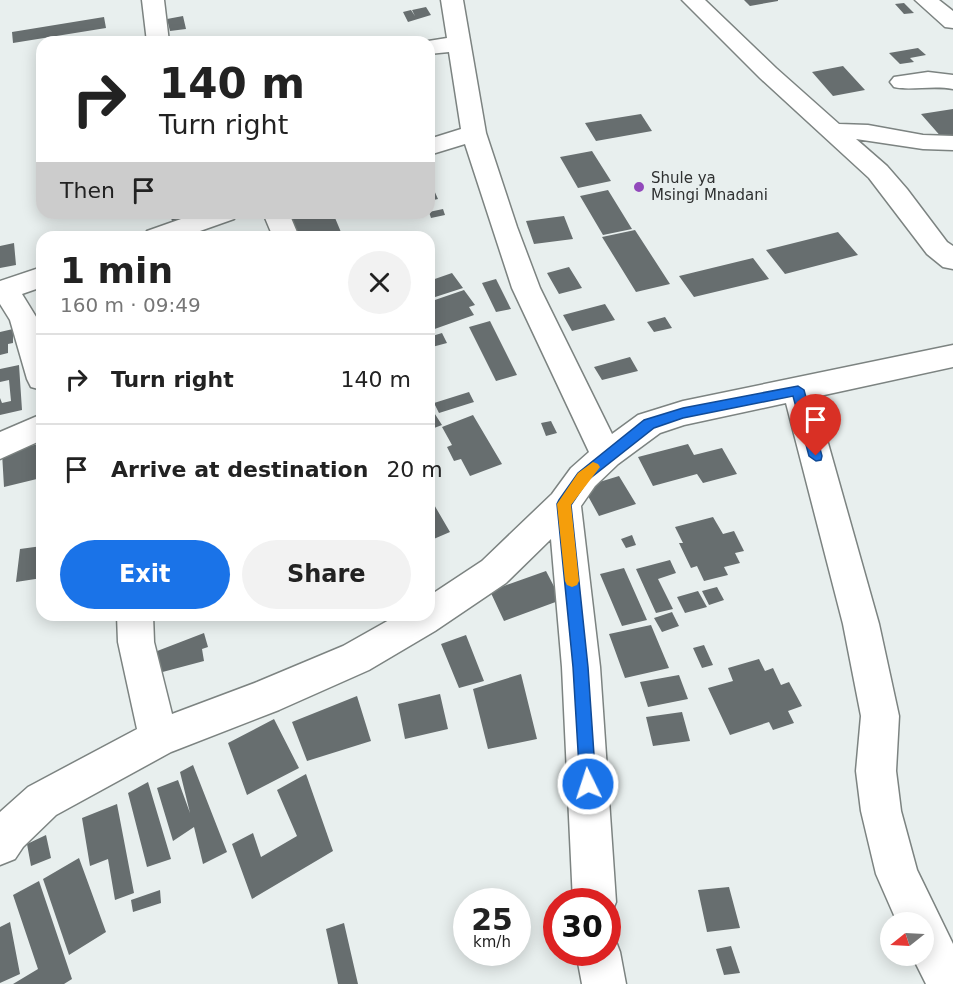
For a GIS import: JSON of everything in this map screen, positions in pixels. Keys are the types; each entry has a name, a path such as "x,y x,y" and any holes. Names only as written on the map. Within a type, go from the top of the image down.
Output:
{"street":[{"path":"153,0 157,36"},
{"path":"452,0 474,133 504,227 526,288 608,455"},
{"path":"693,0 768,73 878,172 937,248 953,260"},
{"path":"926,0 953,22"},
{"path":"435,46 458,44"},
{"path":"902,82 915,79 953,82"},
{"path":"833,131 868,132 923,142 953,143"},
{"path":"435,145 474,133"},
{"path":"173,231 208,219"},
{"path":"36,279 2,290 24,320 36,358"},
{"path":"435,613 494,572 564,504 583,477 649,424 683,413 953,356"},
{"path":"798,390 861,624 880,716 876,771 881,811 897,874 914,912"},
{"path":"0,446 36,429"},
{"path":"564,504 581,667 594,888"},
{"path":"135,621 135,642 158,738"},
{"path":"0,844 8,832 42,801 158,738 266,697 356,658 423,621"},
{"path":"934,953 950,984"},
{"path":"601,966 604,984"}],"building":[{"path":"744,0 778,0 778,1 750,6"},
{"path":"904,3 914,13 904,14 895,4"},
{"path":"426,7 431,15 408,22 403,12 411,10 415,16 412,10"},
{"path":"183,16 186,29 170,31 167,19"},
{"path":"104,17 106,28 56,36 36,36 36,39 13,43 12,32"},
{"path":"918,48 926,55 910,58 914,62 900,64 889,53"},
{"path":"843,66 865,90 833,96 812,72"},
{"path":"953,109 953,137 943,139 921,114"},
{"path":"641,114 652,131 596,141 585,123"},
{"path":"592,151 611,181 578,188 560,157"},
{"path":"608,190 632,229 603,235 580,196"},
{"path":"443,209 445,215 435,217 435,211"},
{"path":"564,216 573,239 534,244 526,221"},
{"path":"171,219 188,219 174,224"},
{"path":"290,219 336,219 340,231 295,231"},
{"path":"635,230 670,284 636,292 602,237"},
{"path":"838,232 858,255 785,274 766,250"},
{"path":"14,243 16,265 0,268 0,246"},
{"path":"753,258 769,279 694,297 679,276"},
{"path":"569,267 582,288 559,294 547,273"},
{"path":"452,273 463,288 435,297 435,279"},
{"path":"496,279 511,309 496,312 482,283"},
{"path":"464,290 475,305 469,307 474,315 435,329 435,300"},
{"path":"605,304 615,320 572,331 563,315"},
{"path":"665,317 672,328 654,332 647,322"},
{"path":"490,321 517,375 496,381 469,327"},
{"path":"13,329 13,343 8,344 8,353 0,355 0,332"},
{"path":"442,333 447,343 435,346 435,335"},
{"path":"630,357 638,371 602,380 594,367"},
{"path":"19,365 22,410 0,415 0,398 2,403 11,401 9,380 0,382 0,369"},
{"path":"469,392 474,402 439,413 435,403"},
{"path":"435,414 442,425 435,428"},
{"path":"473,415 502,464 470,476 461,459 454,461 447,447 452,445 442,427"},
{"path":"551,421 557,433 546,436 541,423"},
{"path":"36,444 36,479 4,487 2,453"},
{"path":"688,444 694,455 722,448 737,474 703,483 697,474 653,486 638,457"},
{"path":"619,476 636,504 599,516 583,487"},
{"path":"435,506 450,532 435,538"},
{"path":"713,517 723,534 734,531 744,551 735,553 740,563 724,567 728,575 704,581 697,566 691,568 679,543 683,543 675,527"},
{"path":"632,535 636,545 626,548 621,539"},
{"path":"36,547 36,579 16,582 20,549"},
{"path":"670,560 676,573 658,579 673,609 656,613 636,569"},
{"path":"624,568 647,620 622,626 600,574"},
{"path":"546,571 561,600 504,621 490,591"},
{"path":"717,587 724,600 709,605 702,591"},
{"path":"698,591 707,607 685,613 677,597"},
{"path":"672,612 679,626 662,632 654,618"},
{"path":"651,625 669,668 625,678 609,634"},
{"path":"204,633 208,647 202,649 204,661 155,674 152,653"},
{"path":"466,635 484,681 459,688 441,644"},
{"path":"704,645 713,665 702,668 693,648"},
{"path":"759,659 765,671 773,668 781,685 789,682 802,706 788,711 794,723 773,730 769,722 730,735 708,688 733,681 728,668"},
{"path":"521,674 537,739 488,749 473,689"},
{"path":"679,675 688,699 648,707 640,682"},
{"path":"440,694 448,729 405,739 398,704"},
{"path":"357,696 371,741 307,761 292,722"},
{"path":"682,712 690,741 653,746 646,717"},
{"path":"274,719 299,768 247,795 228,743"},
{"path":"193,765 227,852 203,864 194,827 173,841 157,788 178,780 190,813 180,772"},
{"path":"306,774 333,851 252,899 232,844 253,833 261,857 297,836 277,790"},
{"path":"148,782 171,859 147,867 128,793"},
{"path":"117,804 134,893 115,900 108,859 90,866 82,818"},
{"path":"46,835 51,858 31,866 27,844"},
{"path":"79,858 106,932 69,955 43,879"},
{"path":"39,881 72,979 64,984 13,984 38,969 13,895"},
{"path":"729,887 740,928 707,932 698,890"},
{"path":"160,890 161,903 133,912 131,900"},
{"path":"10,922 20,974 0,983 0,927"},
{"path":"344,923 358,984 338,984 326,929"},
{"path":"731,946 740,973 724,975 716,949"}],"slow traffic":[{"path":"572,581 564,504 593,467"}],"place":[{"name":"Shule ya Msingi Mnadani","path":"639,187"}],"route":[{"path":"588,784 581,667 564,504 583,477 649,424 683,413 798,390 816,456"}]}
